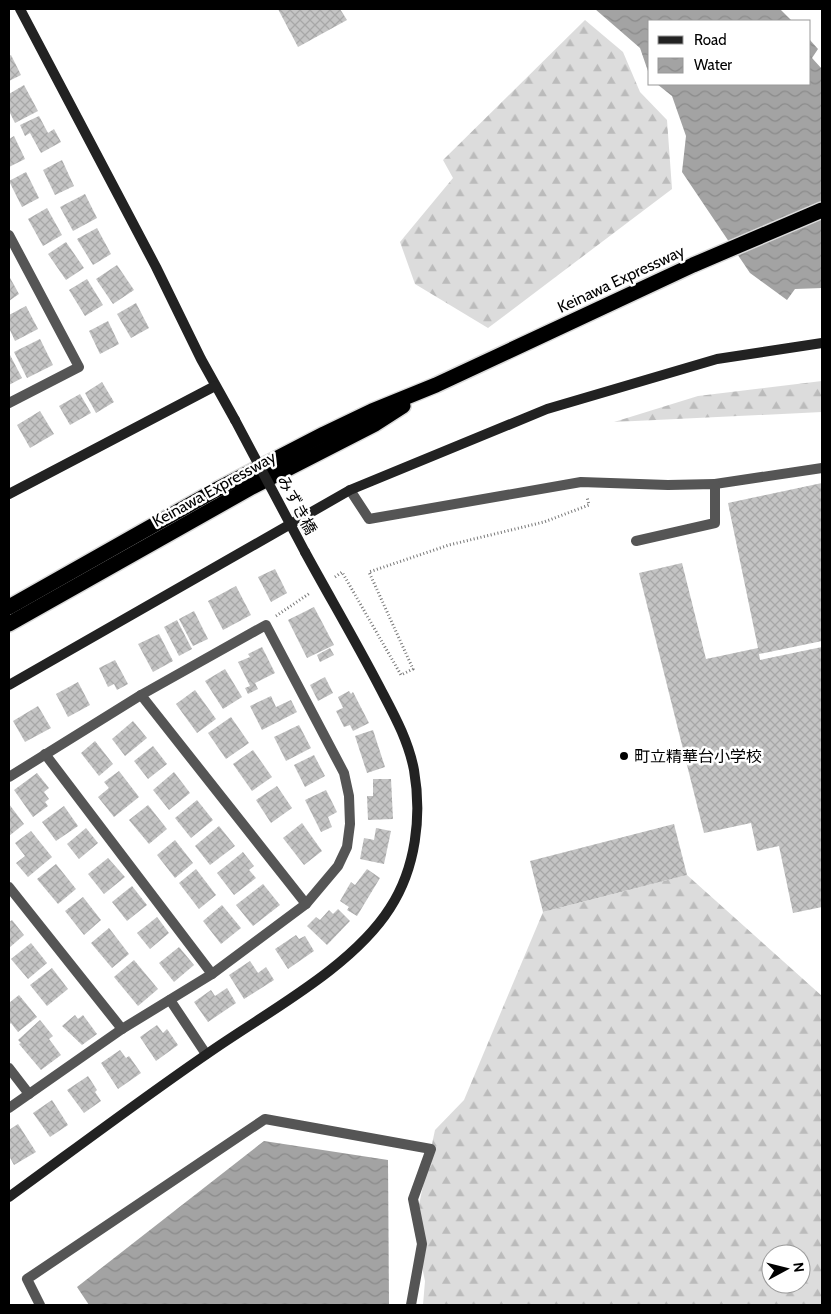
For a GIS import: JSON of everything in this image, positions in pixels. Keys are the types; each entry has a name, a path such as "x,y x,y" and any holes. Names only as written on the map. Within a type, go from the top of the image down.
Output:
{"highway":[{"name":"Keinawa Expressway","path":"9,607 214,491 372,411 436,385 693,265 822,210"},
{"name":"Keinawa Expressway","path":"9,624 252,487 375,424 436,385"}],"street":[{"name":"みずき橋","path":"9,1196 206,1054 330,970 355,950 390,909 401,889 412,855 417,812 416,787 405,736 215,386 156,267 20,9"},
{"path":"9,235 79,367 9,403"},
{"path":"9,685 350,490 547,409 717,359 822,343"},
{"path":"9,494 215,386"},
{"path":"350,490 369,519 581,482 668,485 715,484 822,468"},
{"path":"636,541 715,524 715,484"},
{"path":"9,777 141,695 266,625 344,773 349,796 350,824 347,847 338,866 306,904 212,974 122,1029 9,1108"},
{"path":"141,695 306,904"},
{"path":"45,754 212,974"},
{"path":"9,887 122,1029"},
{"path":"170,1000 206,1054"},
{"path":"9,1068 29,1094"},
{"path":"40,1305 27,1279 265,1119 431,1149 413,1199 422,1244 411,1305"}],"path":[{"path":"332,579 342,572 402,675 413,669 369,572 450,545 544,522 589,505 581,482"},
{"path":"266,625 274,617 311,593"}],"green space":[{"path":"585,20 623,52 640,92 667,120 672,189 488,328 415,284 400,242 453,178 443,160"},
{"path":"822,381 822,412 614,422 698,396"},
{"path":"687,875 822,996 822,1305 423,1305 425,1281 414,1228 435,1130 464,1100 543,912"}],"water":[{"path":"595,9 780,9 791,20 648,20 648,71 640,48"},
{"path":"811,41 818,49 812,58 822,69 822,288 795,289 787,300 750,273 682,172 686,136 672,96 658,85 811,85"},
{"path":"264,1141 388,1160 389,1305 89,1305 77,1287"}],"building":[{"path":"278,9 340,9 347,20 298,47"},
{"path":"11,55 21,75 9,81 9,56"},
{"path":"24,85 38,111 15,123 9,111 9,94"},
{"path":"39,116 48,133 54,129 61,142 41,153 30,133 25,136 20,125"},
{"path":"14,136 25,159 9,167 9,139"},
{"path":"62,160 74,186 55,195 43,170"},
{"path":"26,172 39,198 22,207 9,181"},
{"path":"85,194 97,218 73,231 60,207"},
{"path":"47,208 62,235 43,246 28,219"},
{"path":"97,228 111,254 93,265 77,239"},
{"path":"66,242 84,268 66,280 48,254"},
{"path":"117,265 134,290 113,304 96,279"},
{"path":"9,276 19,294 9,301"},
{"path":"87,279 103,305 85,316 69,290"},
{"path":"136,303 149,328 131,338 117,314"},
{"path":"26,306 38,329 15,341 9,328 9,315"},
{"path":"108,321 119,344 100,354 89,331"},
{"path":"40,339 53,365 27,378 14,352"},
{"path":"9,353 22,378 9,385"},
{"path":"102,382 114,402 96,413 85,393"},
{"path":"80,394 91,413 70,425 59,406"},
{"path":"40,411 54,434 30,448 17,425"},
{"path":"822,483 822,641 759,654 760,660 822,647 822,907 793,913 779,846 757,851 751,823 704,833 639,573 682,563 706,659 758,648 728,503"},
{"path":"275,569 287,593 271,602 258,577"},
{"path":"236,586 251,615 223,630 208,601"},
{"path":"314,607 334,645 307,658 288,620"},
{"path":"194,611 208,639 193,646 179,619"},
{"path":"177,620 192,649 179,656 164,627"},
{"path":"159,634 173,661 153,672 138,644"},
{"path":"262,647 275,673 255,683 258,689 248,694 245,688 250,686 238,662 250,657 248,654"},
{"path":"330,648 334,655 320,662 317,655"},
{"path":"115,660 128,684 117,690 114,684 108,687 99,668"},
{"path":"225,669 242,697 223,709 205,681"},
{"path":"325,677 333,693 318,701 310,685"},
{"path":"78,682 90,705 68,717 56,694"},
{"path":"195,690 216,719 197,733 176,704"},
{"path":"349,691 351,694 353,692 369,723 353,731 350,725 344,727 336,711 343,708 338,697"},
{"path":"271,696 276,707 291,700 297,712 262,730 250,706"},
{"path":"38,706 51,728 25,742 13,721"},
{"path":"231,717 249,743 226,759 208,733"},
{"path":"133,721 147,738 125,756 112,739"},
{"path":"299,725 311,748 286,761 274,737"},
{"path":"373,730 385,767 367,773 355,736"},
{"path":"95,741 113,764 99,776 81,753"},
{"path":"153,746 167,764 148,779 134,761"},
{"path":"253,750 272,777 252,791 233,764"},
{"path":"314,755 325,776 305,787 294,765"},
{"path":"119,771 139,797 114,817 98,797 109,788 104,782"},
{"path":"174,772 190,793 169,810 153,790"},
{"path":"37,773 49,788 44,792 49,799 45,802 48,806 33,817 14,790"},
{"path":"373,779 391,779 393,819 368,820 367,796 373,796"},
{"path":"277,786 292,808 271,823 256,800"},
{"path":"326,790 337,812 328,817 332,827 321,832 305,800"},
{"path":"197,800 213,820 191,838 175,818"},
{"path":"9,804 24,824 9,836"},
{"path":"148,805 167,829 149,844 129,820"},
{"path":"64,806 78,826 56,841 42,822"},
{"path":"302,823 322,851 304,865 283,838"},
{"path":"674,824 687,875 543,912 530,861"},
{"path":"219,826 235,846 210,865 195,846"},
{"path":"86,828 98,843 79,859 67,844"},
{"path":"376,828 391,831 384,864 360,859 364,838 374,840"},
{"path":"31,831 52,857 28,877 16,863 25,856 15,843"},
{"path":"175,840 193,863 175,878 157,855"},
{"path":"243,852 254,866 249,870 256,878 234,895 217,873"},
{"path":"108,858 125,877 104,894 88,874"},
{"path":"56,864 76,889 58,904 37,879"},
{"path":"196,869 216,895 199,909 179,883"},
{"path":"367,869 380,878 357,916 347,910 349,907 340,901 351,882 355,885"},
{"path":"263,884 280,905 253,926 236,905"},
{"path":"132,886 147,905 127,921 112,902"},
{"path":"83,897 101,920 84,935 65,911"},
{"path":"222,905 241,928 221,944 203,921"},
{"path":"338,909 350,921 327,945 307,926 316,917 320,920 329,910 333,914"},
{"path":"157,917 169,933 150,949 137,933"},
{"path":"12,920 24,935 9,948 9,922"},
{"path":"109,928 129,954 112,968 91,943"},
{"path":"296,935 299,939 305,936 314,951 288,969 275,949"},
{"path":"31,943 47,963 28,979 11,959"},
{"path":"179,947 194,965 174,982 159,963"},
{"path":"134,960 158,989 138,1006 114,977"},
{"path":"250,961 258,973 266,967 274,980 244,999 229,975"},
{"path":"52,968 68,989 47,1006 30,985"},
{"path":"227,988 236,1003 208,1022 194,1002 211,990 215,996"},
{"path":"19,995 37,1017 18,1032 11,1023 9,1025 9,1003"},
{"path":"75,1015 78,1019 83,1015 97,1034 82,1045 62,1026"},
{"path":"40,1020 53,1036 49,1039 61,1055 41,1070 19,1044 21,1043 18,1040"},
{"path":"157,1025 163,1033 167,1029 178,1045 156,1061 140,1037"},
{"path":"120,1050 126,1058 129,1056 141,1073 118,1089 101,1063"},
{"path":"88,1076 97,1090 95,1092 101,1101 84,1113 67,1090"},
{"path":"52,1100 68,1125 50,1137 33,1113"},
{"path":"18,1124 36,1152 14,1165 9,1156 9,1130"}],"place":[{"name":"町立精華台小学校","path":"624,756"}]}
